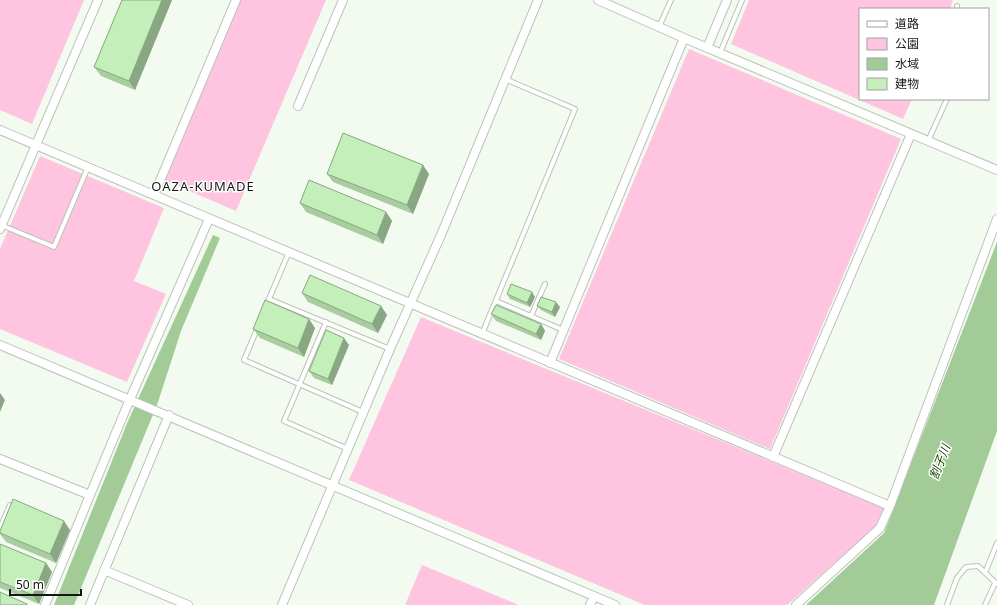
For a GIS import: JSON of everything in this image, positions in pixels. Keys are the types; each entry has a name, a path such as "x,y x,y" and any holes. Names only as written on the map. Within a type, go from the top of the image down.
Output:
{"street":[{"path":"1,223 98,0"},
{"path":"154,195 236,0"},
{"path":"298,106 343,0"},
{"path":"282,605 390,349 441,235 538,0"},
{"path":"598,0 707,48 997,170"},
{"path":"707,48 727,0"},
{"path":"550,363 684,38"},
{"path":"0,130 890,506"},
{"path":"773,457 911,134"},
{"path":"45,605 90,495 209,219"},
{"path":"796,605 880,528 890,506 997,219"},
{"path":"0,345 333,484 615,605"},
{"path":"90,605 169,415"},
{"path":"0,459 90,495"},
{"path":"104,570 188,605"},
{"path":"590,605 594,596"}],"lane":[{"path":"659,27 671,0"},
{"path":"720,53 742,0"},
{"path":"482,334 575,109 505,79"},
{"path":"928,141 947,100"},
{"path":"1,223 54,247 88,166"},
{"path":"264,312 289,252"},
{"path":"531,316 544,284"},
{"path":"269,299 390,349"},
{"path":"496,300 564,330"},
{"path":"326,322 284,421 348,449"},
{"path":"258,326 244,360 363,412"},
{"path":"0,528 10,505"},
{"path":"985,573 997,544"},
{"path":"947,605 957,578 966,567 978,566 996,584 985,605"}],"green space":[{"path":"0,0 84,0 32,124 0,110"},
{"path":"240,0 326,0 236,211 164,180"},
{"path":"749,0 953,1 950,8 859,8 859,100 731,44"},
{"path":"689,49 901,139 770,449 559,359"},
{"path":"859,100 912,100 903,119"},
{"path":"40,156 164,208 134,281 166,294 127,382 0,329 0,249"},
{"path":"421,317 884,508 875,527 787,605 645,605 349,480"},
{"path":"422,565 519,605 405,605"}],"water":[{"path":"213,235 220,238 181,331 157,405 74,605 54,605 128,421"},
{"name":"割子川","path":"997,242 997,431 934,605 806,605 884,533"}],"building":[{"path":"122,0 162,0 129,81 94,67"},
{"path":"343,133 423,165 407,205 327,174"},
{"path":"309,180 386,212 377,235 300,203"},
{"path":"310,275 381,306 372,324 302,293"},
{"path":"511,284 532,292 527,303 507,294"},
{"path":"541,297 556,302 552,312 537,306"},
{"path":"265,300 309,319 298,348 253,329"},
{"path":"496,305 541,324 536,334 491,314"},
{"path":"326,330 344,338 328,379 309,371"},
{"path":"13,499 64,521 50,554 0,533"},
{"path":"0,544 46,563 33,595 0,582"},
{"path":"0,592 27,604 27,605 0,605"}],"district":[{"name":"OAZA-KUMADE","path":"203,186"}]}
